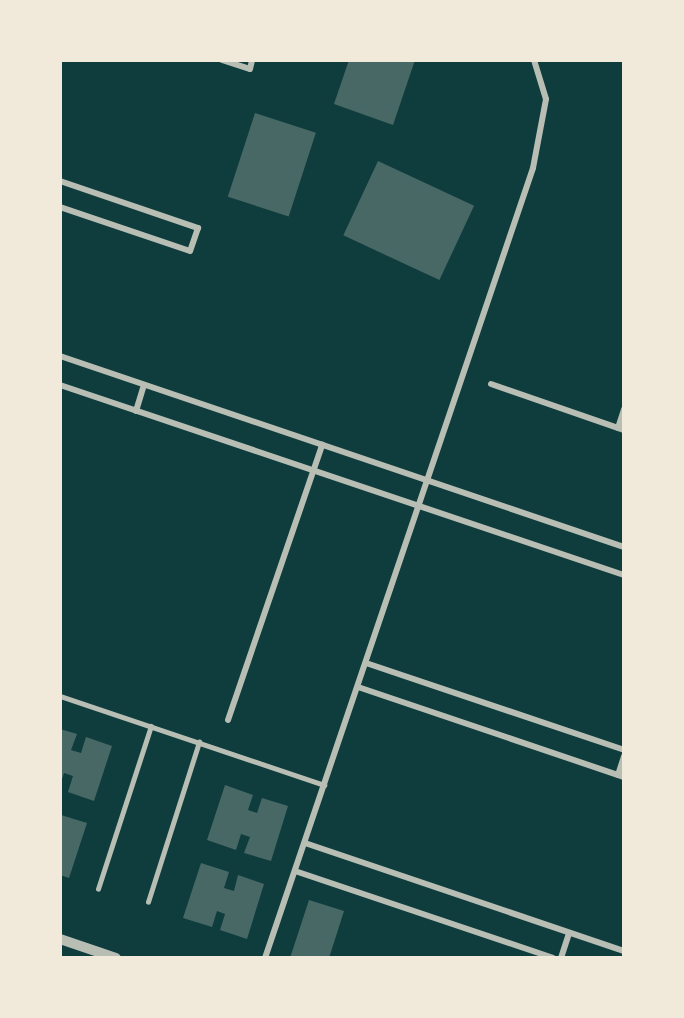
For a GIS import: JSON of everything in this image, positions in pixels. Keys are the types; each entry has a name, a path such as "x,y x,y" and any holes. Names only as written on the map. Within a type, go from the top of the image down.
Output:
{"street":[{"path":"222,60 249,69 252,60"},
{"path":"265,958 541,139 546,99 534,60"},
{"path":"60,181 198,228 190,251 60,207"},
{"path":"60,356 624,547"},
{"path":"491,384 621,429 624,410"},
{"path":"60,385 624,575"},
{"path":"136,411 144,385"},
{"path":"228,720 321,445"},
{"path":"366,663 624,750"},
{"path":"358,687 621,776 624,756"},
{"path":"304,843 624,951"},
{"path":"295,870 553,958"},
{"path":"561,958 569,933"},
{"path":"60,939 116,958"}],"lane":[{"path":"60,696 324,785"},
{"path":"98,889 151,726"},
{"path":"148,902 199,742"}],"building":[{"path":"349,60 415,60 393,125 334,104"},
{"path":"255,113 316,133 289,216 228,197"},
{"path":"378,161 474,206 439,280 343,235"},
{"path":"60,729 77,734 71,750 81,753 86,737 112,746 94,801 68,792 73,776 64,773 60,785"},
{"path":"225,785 253,795 248,810 257,813 262,798 288,806 271,861 244,853 250,837 241,834 236,850 207,840"},
{"path":"61,815 87,823 69,878 60,875"},
{"path":"201,863 229,872 224,888 234,891 238,875 264,884 247,939 220,930 225,914 217,911 212,927 183,918"},
{"path":"309,900 344,911 329,958 290,958"}]}
